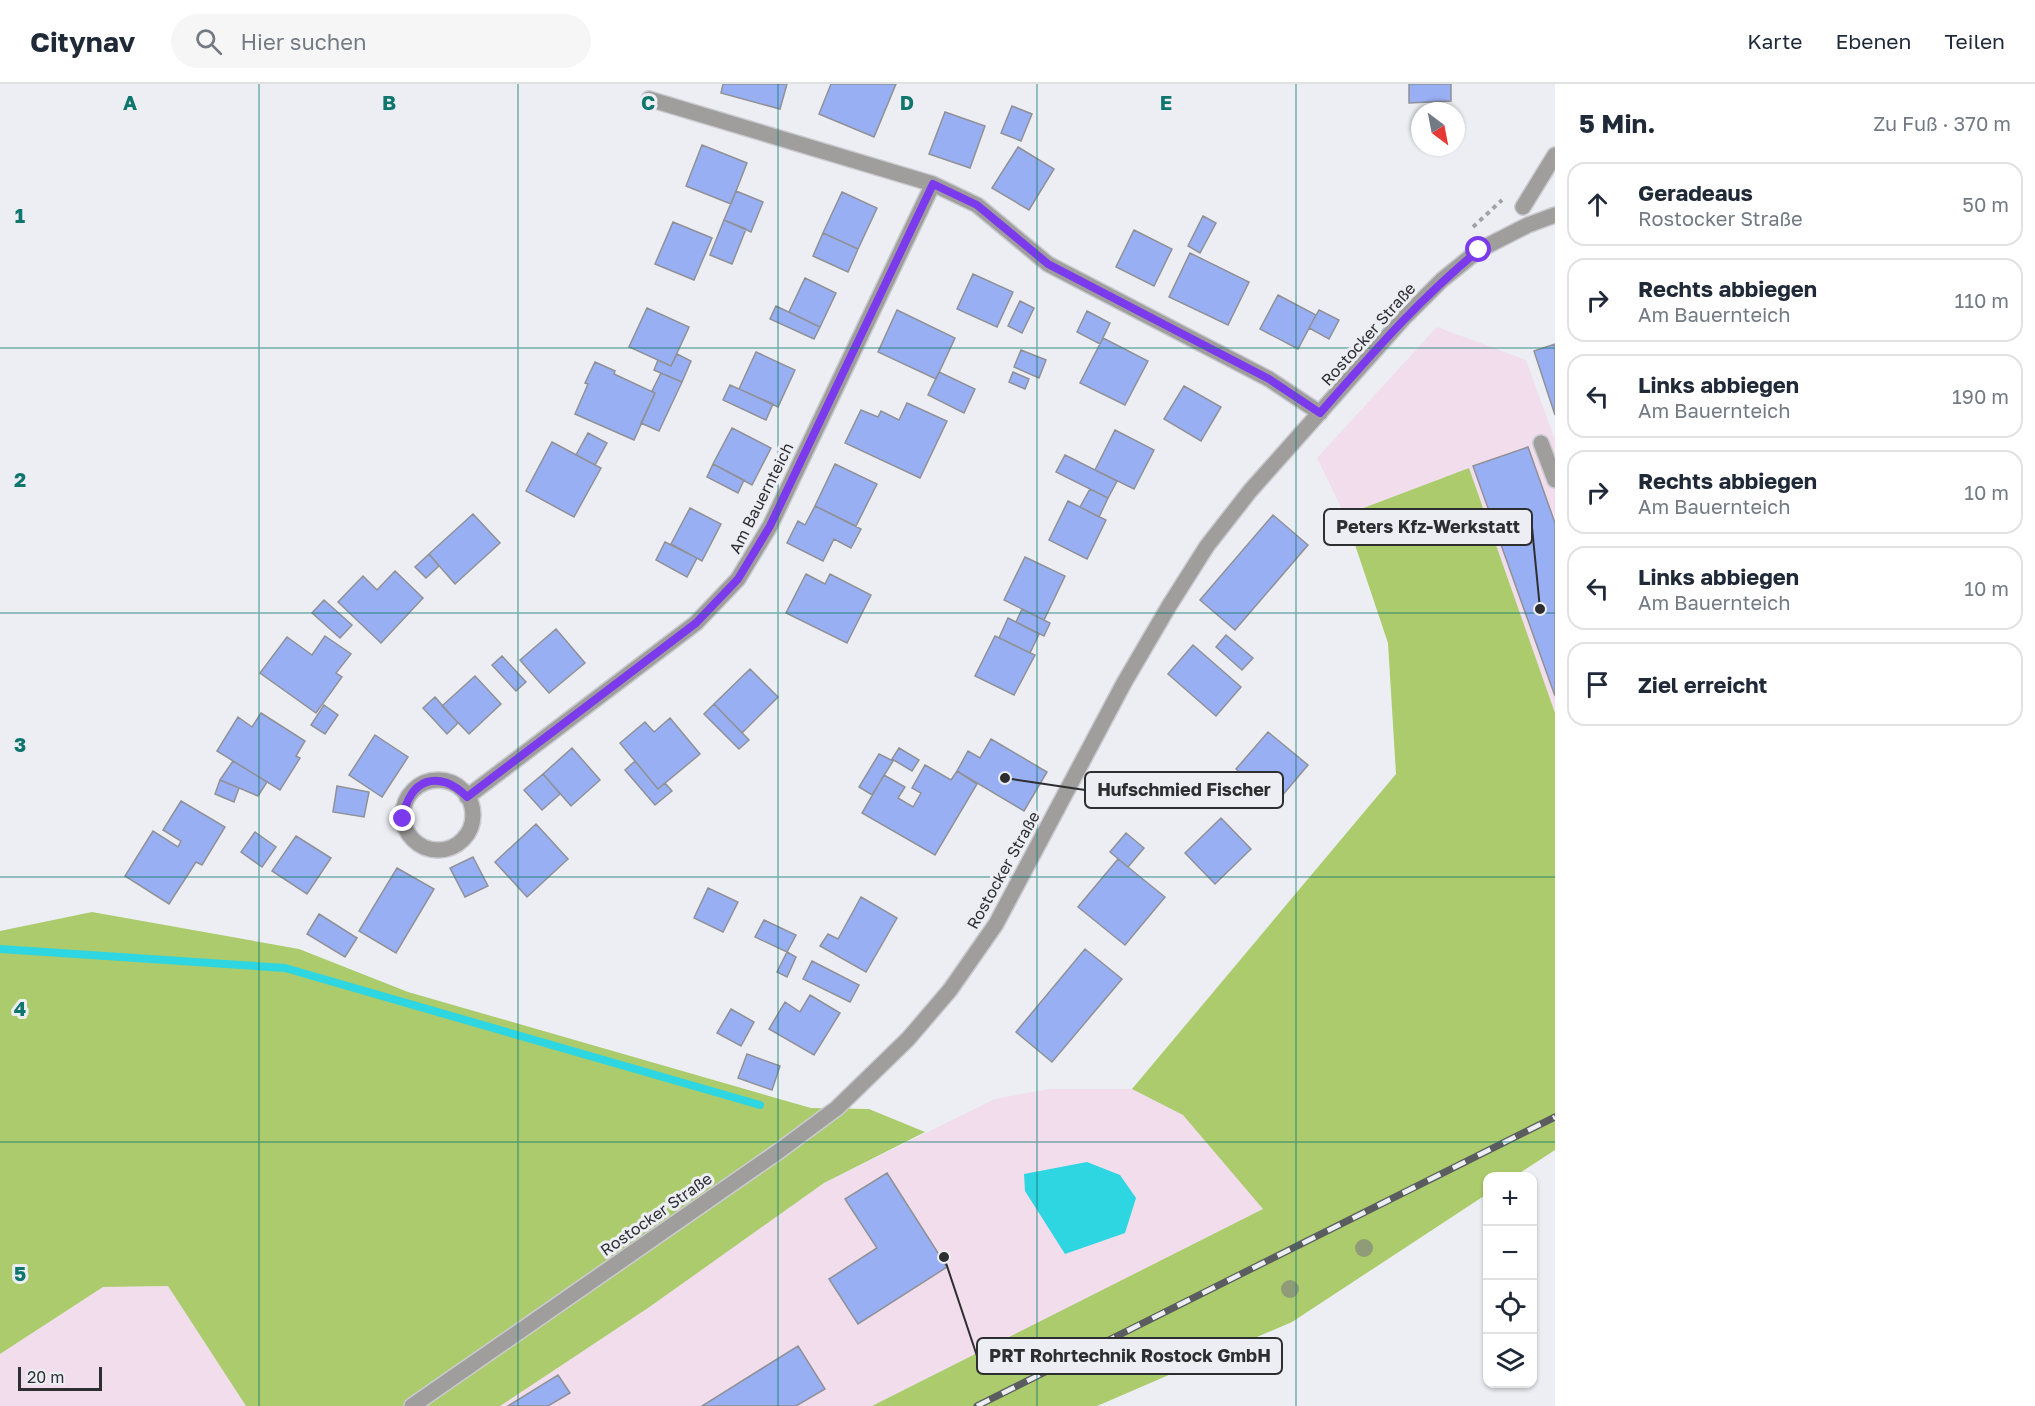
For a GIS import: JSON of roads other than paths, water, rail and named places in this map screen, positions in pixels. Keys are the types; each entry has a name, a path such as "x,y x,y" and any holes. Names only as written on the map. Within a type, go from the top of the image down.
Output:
{"street":[{"path":"649,99 933,184 977,205 1048,264 1269,379 1320,413"},
{"path":"1523,207 1555,155"},
{"name":"Am Bauernteich","path":"467,797 696,623 738,579 770,526 933,184"},
{"name":"Rostocker Straße","path":"412,1406 821,1120 837,1108 909,1039 950,990 996,924 1124,683 1207,546 1250,490 1403,319 1442,280 1479,250 1528,225 1555,215"},
{"path":"1541,443 1555,480"},
{"path":"442,780 456,786 467,797 472,809 472,823 466,836 456,845 444,850 430,849 417,844 408,834 403,819 405,804 413,790 426,782 442,780"}],"water":[{"path":"1087,1162 1120,1175 1136,1198 1125,1233 1065,1254 1025,1191 1024,1174"}],"waterway":[{"path":"0,949 285,968 760,1105"}],"railway":[{"path":"977,1406 1555,1117"}],"place":[{"name":"Peters Kfz-Werkstatt","path":"1540,609"},
{"name":"Hufschmied Fischer","path":"1005,778"},
{"name":"PRT Rohrtechnik Rostock GmbH","path":"944,1257"}]}
